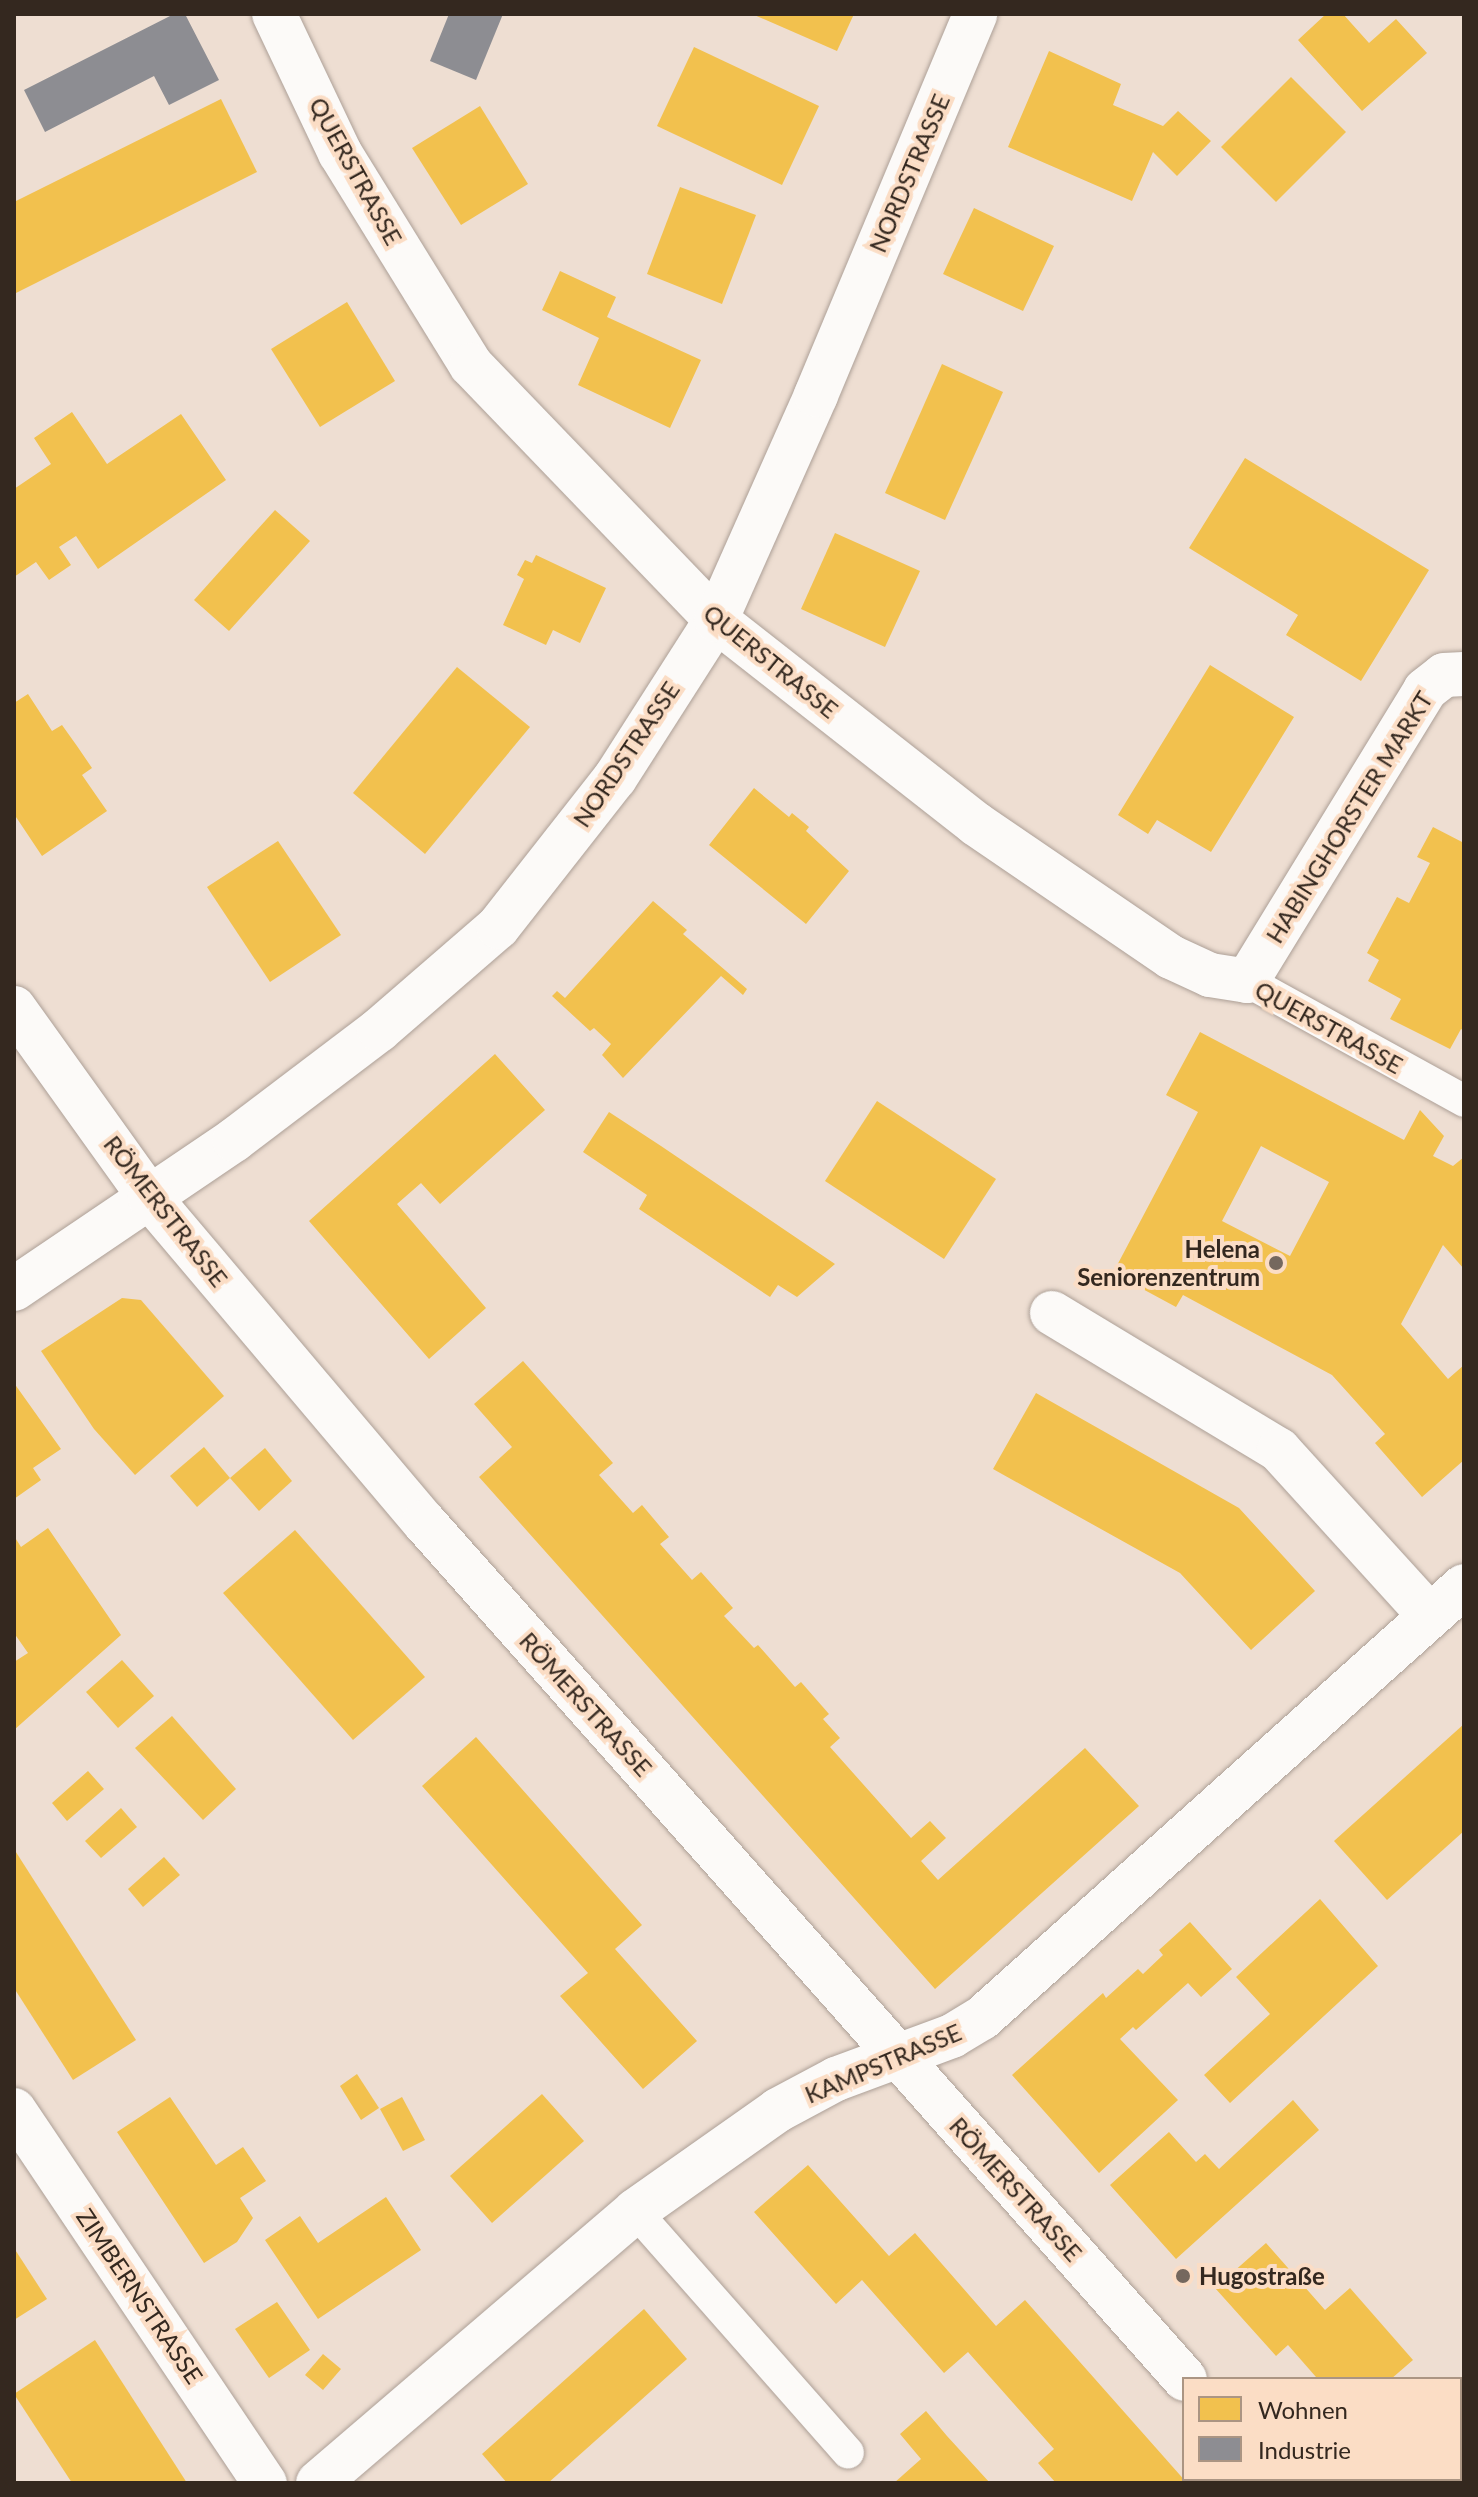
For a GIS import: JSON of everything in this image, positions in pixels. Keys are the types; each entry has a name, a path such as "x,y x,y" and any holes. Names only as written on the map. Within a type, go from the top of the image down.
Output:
{"street":[{"name":"QUERSTRASSE","path":"274,14 340,153 471,365 716,620 976,824 1158,948 1210,975 1247,981"},
{"name":"NORDSTRASSE","path":"14,1289 150,1198 379,1030 498,927 615,778 716,620 816,395 975,14"},
{"name":"HABINGHORSTER MARKT","path":"1247,981 1425,690 1444,675 1464,674"},
{"name":"RÖMERSTRASSE","path":"14,1008 150,1198 434,1534 1183,2377"},
{"path":"1052,1313 1279,1450 1430,1616"},
{"name":"KAMPSTRASSE","path":"318,2483 635,2211 778,2110 836,2079 952,2036 982,2018 1464,1586"},
{"name":"ZIMBERNSTRASSE","path":"14,2110 265,2483"}],"lane":[{"name":"QUERSTRASSE","path":"1247,981 1464,1101"},
{"path":"635,2211 848,2453"}],"building: Wohnen":[{"path":"752,14 854,14 837,51"},
{"path":"1326,14 1343,14 1369,43 1396,19 1427,53 1362,111 1298,40"},
{"path":"694,47 819,106 782,185 657,126"},
{"path":"1049,51 1121,84 1113,105 1163,126 1178,111 1211,141 1177,176 1153,152 1132,201 1008,147"},
{"path":"1291,77 1346,132 1276,202 1221,147"},
{"path":"221,99 257,172 14,294 14,202"},
{"path":"480,106 528,184 461,225 412,148"},
{"path":"680,187 756,215 722,304 647,274"},
{"path":"974,208 1054,246 1023,311 943,274"},
{"path":"560,271 616,297 607,317 701,360 670,428 578,385 599,338 542,310"},
{"path":"347,302 395,381 320,427 271,349"},
{"path":"942,364 1003,392 945,520 885,493"},
{"path":"72,412 107,464 181,414 226,480 98,569 76,536 59,547 71,565 49,580 36,562 14,577 14,489 51,464 34,438"},
{"path":"1245,458 1429,570 1361,681 1286,635 1298,615 1189,548"},
{"path":"275,510 310,541 229,631 194,600"},
{"path":"835,533 920,571 885,647 801,609"},
{"path":"536,555 606,588 580,643 553,630 546,645 503,625 524,579 517,575 525,560 532,563"},
{"path":"1210,665 1294,717 1211,852 1157,820 1148,834 1118,815"},
{"path":"457,667 530,727 425,854 353,793"},
{"path":"28,694 52,731 62,725 92,768 82,775 107,811 42,856 14,814 14,703"},
{"path":"754,788 789,817 792,813 809,827 806,831 849,871 806,924 709,845"},
{"path":"1433,827 1464,843 1464,1031 1461,1029 1450,1049 1390,1019 1401,999 1368,981 1379,960 1367,953 1397,897 1409,903 1430,863 1417,857"},
{"path":"278,841 341,935 270,982 207,887"},
{"path":"653,901 687,930 683,934 747,989 743,995 721,976 623,1078 602,1055 611,1044 594,1028 590,1031 552,996 557,991 565,998"},
{"name":"Helena Seniorenzentrum","path":"1200,1032 1404,1140 1420,1110 1444,1136 1433,1156 1453,1166 1464,1157 1464,1269 1443,1245 1401,1324 1448,1379 1464,1365 1464,1460 1422,1497 1375,1443 1385,1434 1332,1375 1183,1295 1176,1307 1113,1273 1198,1112 1166,1095","holes":["1261,1146 1329,1182 1290,1256 1222,1221"]},
{"path":"495,1054 545,1110 440,1204 421,1183 397,1204 486,1308 429,1359 309,1221"},
{"path":"877,1101 996,1179 944,1259 825,1181"},
{"path":"609,1112 835,1264 797,1297 778,1285 770,1297 639,1209 647,1195 583,1152"},
{"path":"122,1298 141,1300 224,1396 135,1475 94,1429 41,1351"},
{"path":"523,1361 613,1463 599,1475 633,1513 642,1505 669,1537 660,1544 692,1580 701,1572 733,1608 724,1616 754,1648 758,1645 795,1687 801,1682 829,1714 823,1719 840,1738 830,1747 911,1838 930,1821 946,1838 921,1861 938,1880 1085,1748 1139,1806 935,1989 479,1477 512,1447 474,1404"},
{"path":"14,1383 61,1449 33,1468 41,1480 14,1499"},
{"path":"1036,1393 1239,1508 1315,1591 1251,1650 1180,1573 993,1469"},
{"path":"204,1447 230,1478 197,1507 170,1476"},
{"path":"265,1448 292,1481 259,1511 230,1478"},
{"path":"48,1528 121,1635 14,1730 14,1662 28,1653 14,1633 14,1536 21,1547"},
{"path":"295,1530 425,1677 353,1740 223,1593"},
{"path":"122,1660 154,1696 118,1728 86,1692"},
{"path":"172,1716 236,1789 203,1820 135,1748"},
{"path":"1464,1724 1464,1831 1387,1900 1334,1841"},
{"path":"476,1737 642,1925 615,1949 697,2041 643,2089 560,1996 588,1973 422,1786"},
{"path":"88,1771 104,1789 67,1821 52,1803"},
{"path":"121,1808 137,1827 101,1858 85,1841"},
{"path":"14,1849 136,2040 73,2080 14,1988"},
{"path":"164,1857 180,1875 143,1907 128,1889"},
{"path":"1320,1899 1378,1966 1230,2103 1204,2075 1270,2014 1236,1977"},
{"path":"1190,1922 1232,1969 1201,1997 1188,1983 1136,2030 1133,2027 1120,2039 1178,2100 1099,2173 1012,2075 1103,1993 1106,1998 1138,1969 1143,1974 1163,1955 1159,1950"},
{"path":"357,2074 379,2108 361,2120 340,2086"},
{"path":"542,2094 584,2141 492,2223 450,2176"},
{"path":"170,2097 216,2165 243,2147 266,2181 240,2198 253,2218 237,2242 204,2263 117,2132"},
{"path":"402,2097 425,2140 403,2151 380,2109"},
{"path":"1293,2100 1319,2130 1176,2259 1110,2185 1169,2132 1196,2162 1205,2154 1219,2169"},
{"path":"808,2165 889,2256 915,2233 996,2326 1025,2300 1182,2481 1187,2483 1056,2483 1038,2463 1054,2449 968,2352 944,2373 862,2280 836,2304 754,2212"},
{"path":"386,2197 421,2250 318,2319 265,2240 300,2216 318,2243"},
{"path":"1266,2243 1325,2310 1350,2288 1413,2360 1393,2377 1316,2377 1288,2345 1276,2356 1215,2288"},
{"path":"14,2248 47,2299 14,2320"},
{"path":"277,2302 310,2350 269,2378 235,2329"},
{"path":"644,2309 687,2359 548,2483 507,2483 482,2454"},
{"path":"95,2340 187,2483 72,2483 14,2394"},
{"path":"323,2354 341,2369 323,2390 305,2375"},
{"path":"926,2411 990,2483 894,2483 921,2459 900,2434"},
{"path":"1464,2446 1464,2483 1433,2483 1432,2481 1462,2481"}],"building: Industrie":[{"path":"174,14 185,14 219,80 169,105 154,76 45,132 24,90"},
{"path":"449,14 503,14 476,80 430,61"}],"place":[{"name":"Helena Seniorenzentrum","path":"1276,1263"},
{"name":"Hugostraße","path":"1183,2276"}]}
